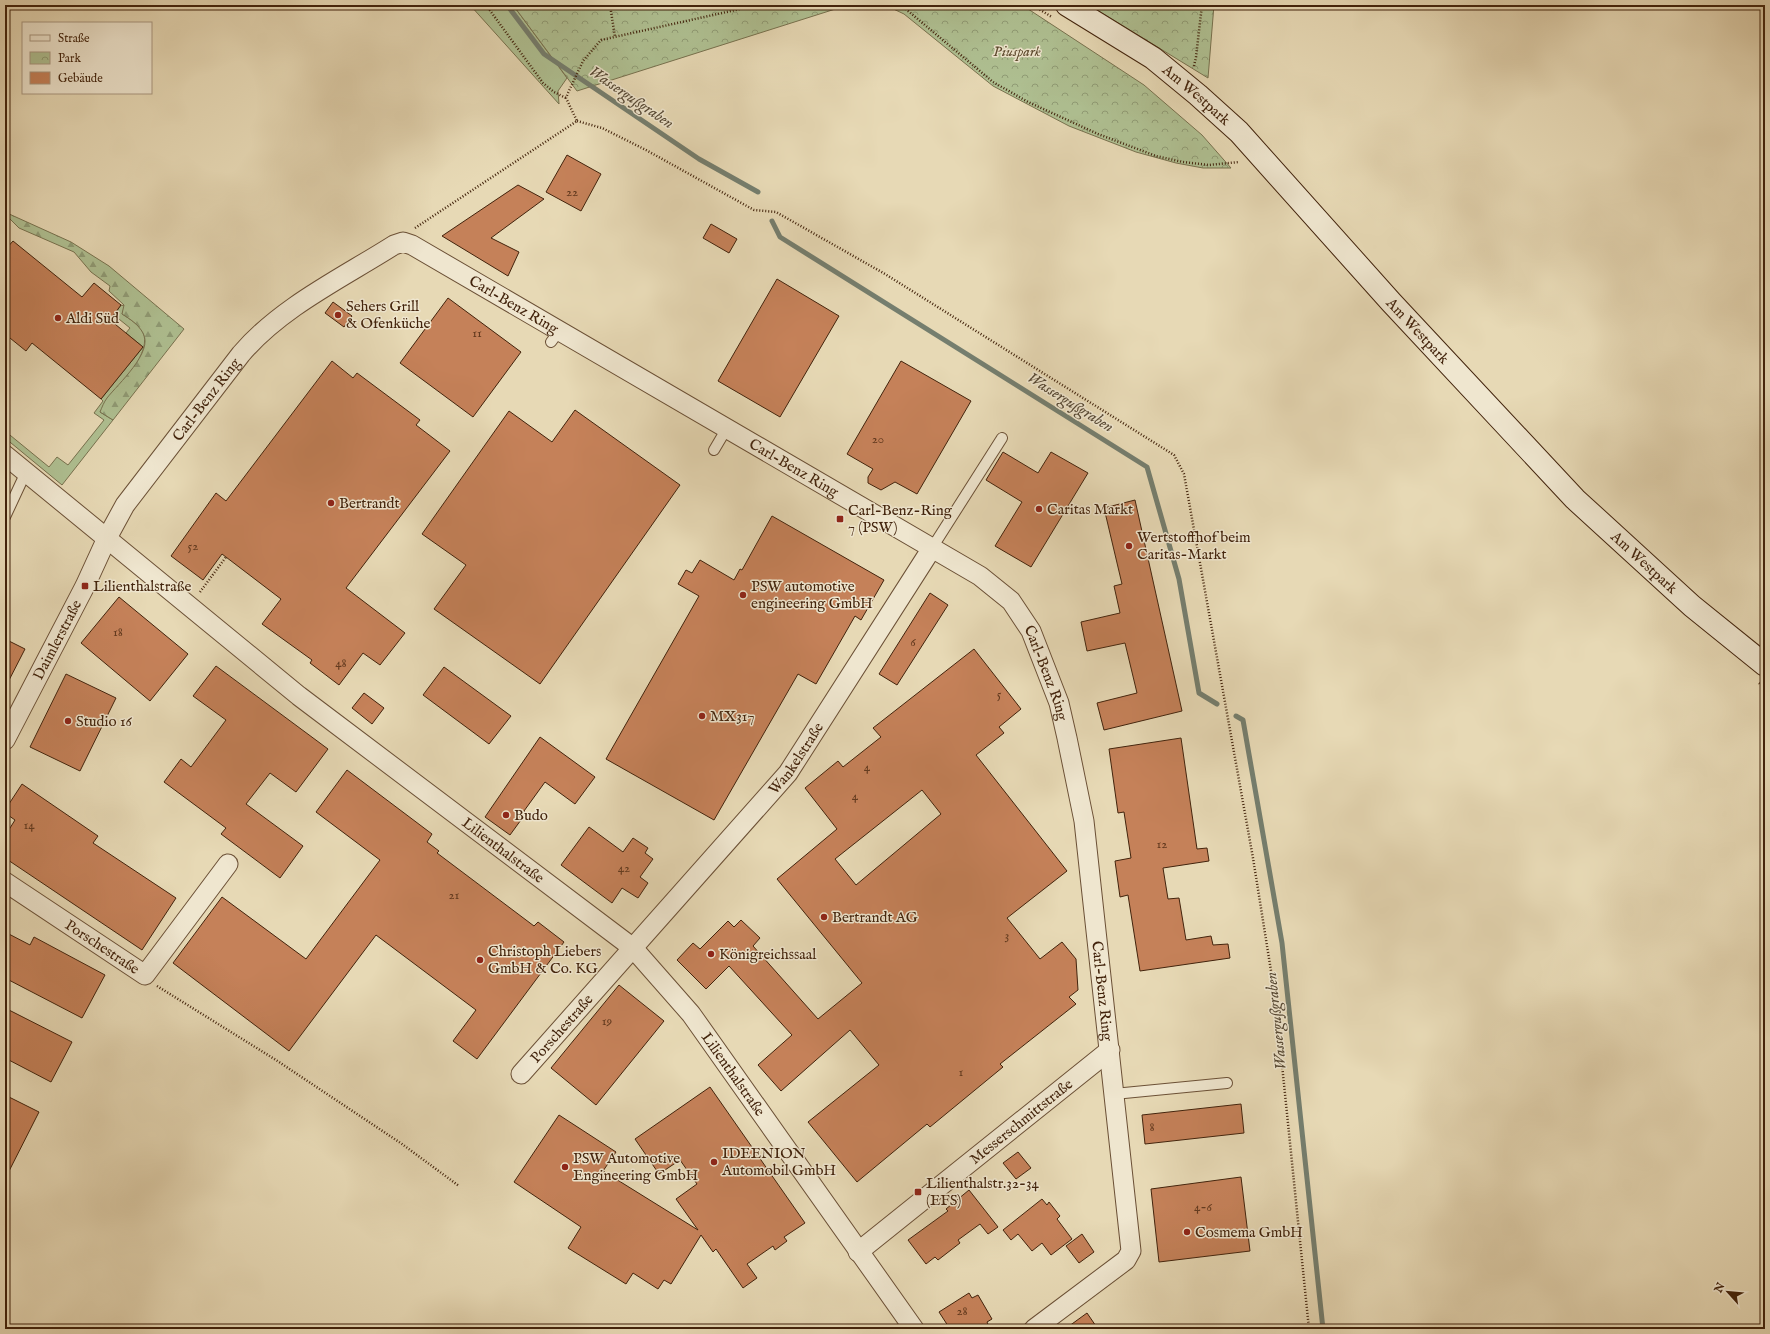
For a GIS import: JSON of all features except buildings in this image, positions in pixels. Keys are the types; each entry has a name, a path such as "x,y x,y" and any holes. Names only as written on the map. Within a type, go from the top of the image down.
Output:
{"main road":[{"name":"Am Westpark","path":"1062,13 1153,58 1188,86 1239,132 1391,302 1570,494 1692,606 1765,665"}],"street":[{"name":"Carl-Benz Ring","path":"107,538 124,505 252,341 280,316 394,245 403,242 412,245 555,336 727,428 980,576 996,587 1018,610 1031,631 1040,652 1059,703 1084,821 1131,1251 1126,1260 1034,1329"},
{"name":"Lilienthalstraße","path":"5,455 299,696 633,948 691,1014 858,1252 914,1329"},
{"name":"Daimlerstraße","path":"5,740 85,586 107,538"},
{"name":"Wankelstraße","path":"633,948 788,774 932,548"},
{"name":"Porschestraße","path":"5,882 145,975 228,864"},
{"name":"Porschestraße","path":"522,1074 633,948"},
{"name":"Messerschmittstraße","path":"858,1252 1110,1050"}],"lane":[{"path":"714,450 727,428"},
{"path":"932,548 1002,438"},
{"path":"5,516 26,472"},
{"path":"1114,1094 1227,1083"}],"path":[{"path":"486,5 543,83 554,92 566,98 577,121"},
{"path":"610,5 615,37"},
{"path":"566,98 579,70 595,46 601,40 758,5"},
{"path":"901,5 993,82 1028,102 1098,134 1156,156 1183,162 1209,165 1239,162 1234,156"},
{"path":"1032,5 1062,13"},
{"path":"1188,86 1196,57 1202,5"},
{"path":"403,242 420,224 577,121 592,124 621,138 754,210 776,212 885,274 1174,455 1184,474 1253,858 1275,996 1309,1329"},
{"path":"189,606 226,557"},
{"path":"145,975 158,986 276,1060 402,1144 459,1186"}],"green space":[{"path":"470,5 513,5 567,78 558,91 559,104"},
{"path":"513,5 848,5 577,91"},
{"name":"Piuspark","path":"885,5 1022,5 1144,85 1202,135 1231,168 1203,168 1176,163 1136,152 1069,126 993,86 904,14"},
{"path":"1089,5 1214,5 1208,78"},
{"path":"7,213 71,242 109,266 184,329 113,420 100,412 107,398 133,367 144,349 145,341 143,333 136,324 122,314 124,305 109,291 110,286 91,272 74,252 19,228 6,215"},
{"path":"121,305 125,306 122,314 132,320 143,332 144,344 141,354 129,375 100,412 113,420 62,485 5,438 5,431 49,467 57,457 68,465 104,420 94,413 103,401 101,399 143,347 126,333 130,328 114,315"}],"waterway":[{"name":"Wassergußgraben","path":"507,5 544,54 699,159 758,192"},
{"name":"Wassergußgraben","path":"772,221 780,237 1147,467 1179,579 1199,693 1217,704"},
{"name":"Wassergußgraben","path":"1236,716 1243,720 1282,943 1323,1329"}],"place":[{"name":"Sehers Grill & Ofenküche","path":"338,315"},
{"name":"Aldi Süd","path":"58,318"},
{"name":"Bertrandt","path":"331,503"},
{"name":"Caritas Markt","path":"1039,509"},
{"name":"Carl-Benz-Ring 7 (PSW)","path":"840,519"},
{"name":"Wertstoffhof beim Caritas-Markt","path":"1129,546"},
{"name":"Lilienthalstraße","path":"85,586"},
{"name":"PSW automotive engineering GmbH","path":"743,595"},
{"name":"MX317","path":"702,716"},
{"name":"Studio 16","path":"68,721"},
{"name":"Budo","path":"506,815"},
{"name":"Bertrandt AG","path":"824,917"},
{"name":"Königreichssaal","path":"711,954"},
{"name":"Christoph Liebers GmbH & Co. KG","path":"480,960"},
{"name":"IDEENION Automobil GmbH","path":"714,1162"},
{"name":"PSW Automotive Engineering GmbH","path":"565,1167"},
{"name":"Lilienthalstr.32-34 (EFS)","path":"918,1192"},
{"name":"Cosmema GmbH","path":"1187,1232"}]}
